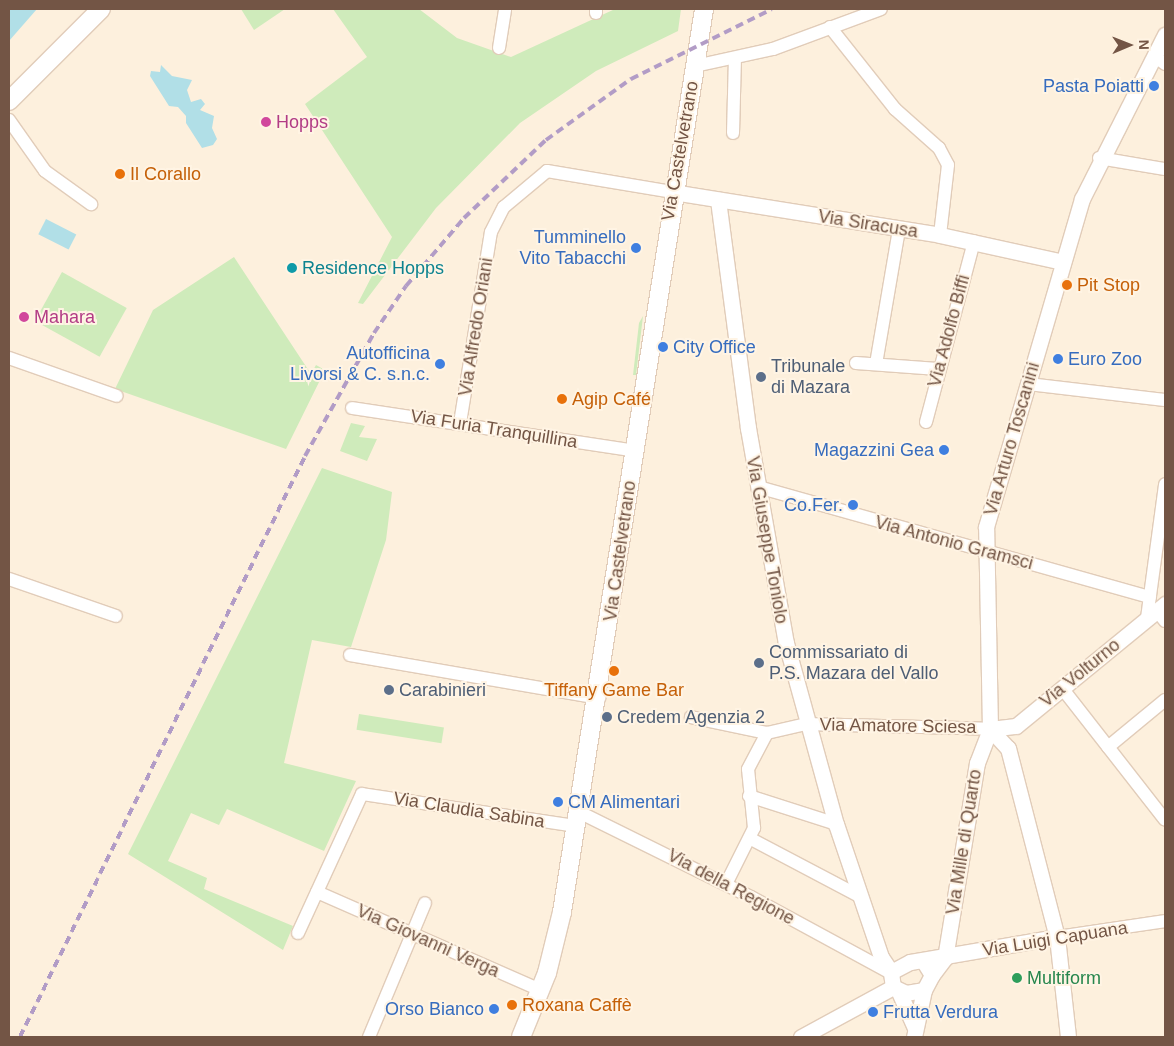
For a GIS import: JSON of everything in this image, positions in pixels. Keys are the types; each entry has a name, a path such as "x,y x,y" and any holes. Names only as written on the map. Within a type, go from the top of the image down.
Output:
{"main road":[{"path":"9,101 101,9"},
{"name":"Via Castelvetrano","path":"521,1037 540,990 562,912 599,698 673,192 704,9"}],"street":[{"path":"499,48 505,9"},
{"path":"695,63 735,59 881,9"},
{"path":"830,27 895,109 939,148 948,165 940,235"},
{"name":"Via Arturo Toscanini","path":"990,729 986,527 1063,262 1100,158 1160,60 1165,35"},
{"path":"733,134 735,59"},
{"path":"9,120 44,171 91,204"},
{"path":"1100,158 1165,169"},
{"name":"Via Alfredo Oriani","path":"460,423 491,232 504,206 547,171 673,192"},
{"name":"Via Siracusa","path":"673,192 974,241 1063,262"},
{"name":"Via Giuseppe Toniolo","path":"718,200 758,487 805,724 859,896 889,977 915,1034"},
{"path":"876,364 899,229"},
{"name":"Via Adolfo Biffi","path":"926,422 938,369 974,241"},
{"path":"9,358 117,396"},
{"path":"856,363 938,369"},
{"path":"1028,384 1165,400"},
{"name":"Via Furia Tranquillina","path":"352,408 634,451"},
{"path":"1157,610 1165,484"},
{"name":"Via Antonio Gramsci","path":"758,487 887,526 985,549 1157,610"},
{"path":"9,579 116,616"},
{"name":"Via Volturno","path":"990,729 1016,726 1157,610"},
{"path":"350,654 599,698"},
{"path":"1062,688 1165,820"},
{"path":"1108,747 1165,700"},
{"path":"691,717 767,733 748,769 749,796 754,828 751,839 726,884"},
{"name":"Via Amatore Sciesa","path":"767,733 805,724 990,729"},
{"path":"990,729 1008,748 1057,937 1068,1037"},
{"name":"Via Mille di Quarto","path":"945,958 977,763 990,729"},
{"name":"Via Claudia Sabina","path":"317,892 362,794 578,819"},
{"path":"749,796 836,824"},
{"name":"Via della Regione","path":"578,819 726,884 889,977"},
{"path":"751,839 859,896"},
{"path":"298,933 317,892"},
{"name":"Via Giovanni Verga","path":"317,892 540,990"},
{"path":"368,1037 424,903"},
{"name":"Via Luigi Capuana","path":"801,1037 910,962 924,962 1057,937 1165,921"},
{"path":"915,1034 924,990 932,975 945,958"},
{"path":"924,962 932,975"},
{"path":"889,977 924,990"}],"green space":[{"path":"241,9 285,9 254,30"},
{"path":"333,9 419,9 457,38 511,57 615,9 681,9 678,31 596,71 520,123 436,208 363,304 358,303 392,237 305,104 367,57"},
{"path":"234,257 311,374 316,365 325,370 286,449 115,389 153,310"},
{"path":"62,272 127,308 100,357 35,321"},
{"path":"643,316 636,375 633,375 639,323"},
{"path":"351,423 365,426 359,437 377,439 367,461 340,451"},
{"path":"322,468 392,492 386,540 351,647 312,640 284,763 356,781 324,851 227,809 219,825 191,813 168,861 207,878 204,889 293,926 283,950 128,854"},
{"path":"359,714 444,727 441,743 356,730"}],"water":[{"path":"9,9 37,9 9,41"},
{"path":"161,65 172,76 192,80 187,90 191,102 201,99 205,104 200,110 214,116 212,128 217,139 213,145 202,148 186,123 186,116 178,107 169,106 150,76 151,71 160,72"},
{"path":"46,219 76,234 69,250 38,234"}],"railway":[{"path":"20,1037 305,456 374,333 406,286 464,218 546,140 631,79 772,9"}],"place":[{"name":"Pasta Poiatti","path":"1154,86"},
{"name":"Hopps","path":"266,122"},
{"name":"Il Corallo","path":"120,174"},
{"name":"Tumminello Vito Tabacchi","path":"636,248"},
{"name":"Residence Hopps","path":"292,268"},
{"name":"Pit Stop","path":"1067,285"},
{"name":"Mahara","path":"24,317"},
{"name":"City Office","path":"663,347"},
{"name":"Euro Zoo","path":"1058,359"},
{"name":"Autofficina Livorsi & C. s.n.c.","path":"440,364"},
{"name":"Tribunale di Mazara","path":"761,377"},
{"name":"Agip Café","path":"562,399"},
{"name":"Magazzini Gea","path":"944,450"},
{"name":"Co.Fer.","path":"853,505"},
{"name":"Commissariato di P.S. Mazara del Vallo","path":"759,663"},
{"name":"Tiffany Game Bar","path":"614,671"},
{"name":"Carabinieri","path":"389,690"},
{"name":"Credem Agenzia 2","path":"607,717"},
{"name":"CM Alimentari","path":"558,802"},
{"name":"Multiform","path":"1017,978"},
{"name":"Roxana Caffè","path":"512,1005"},
{"name":"Orso Bianco","path":"494,1009"},
{"name":"Frutta Verdura","path":"873,1012"}]}
